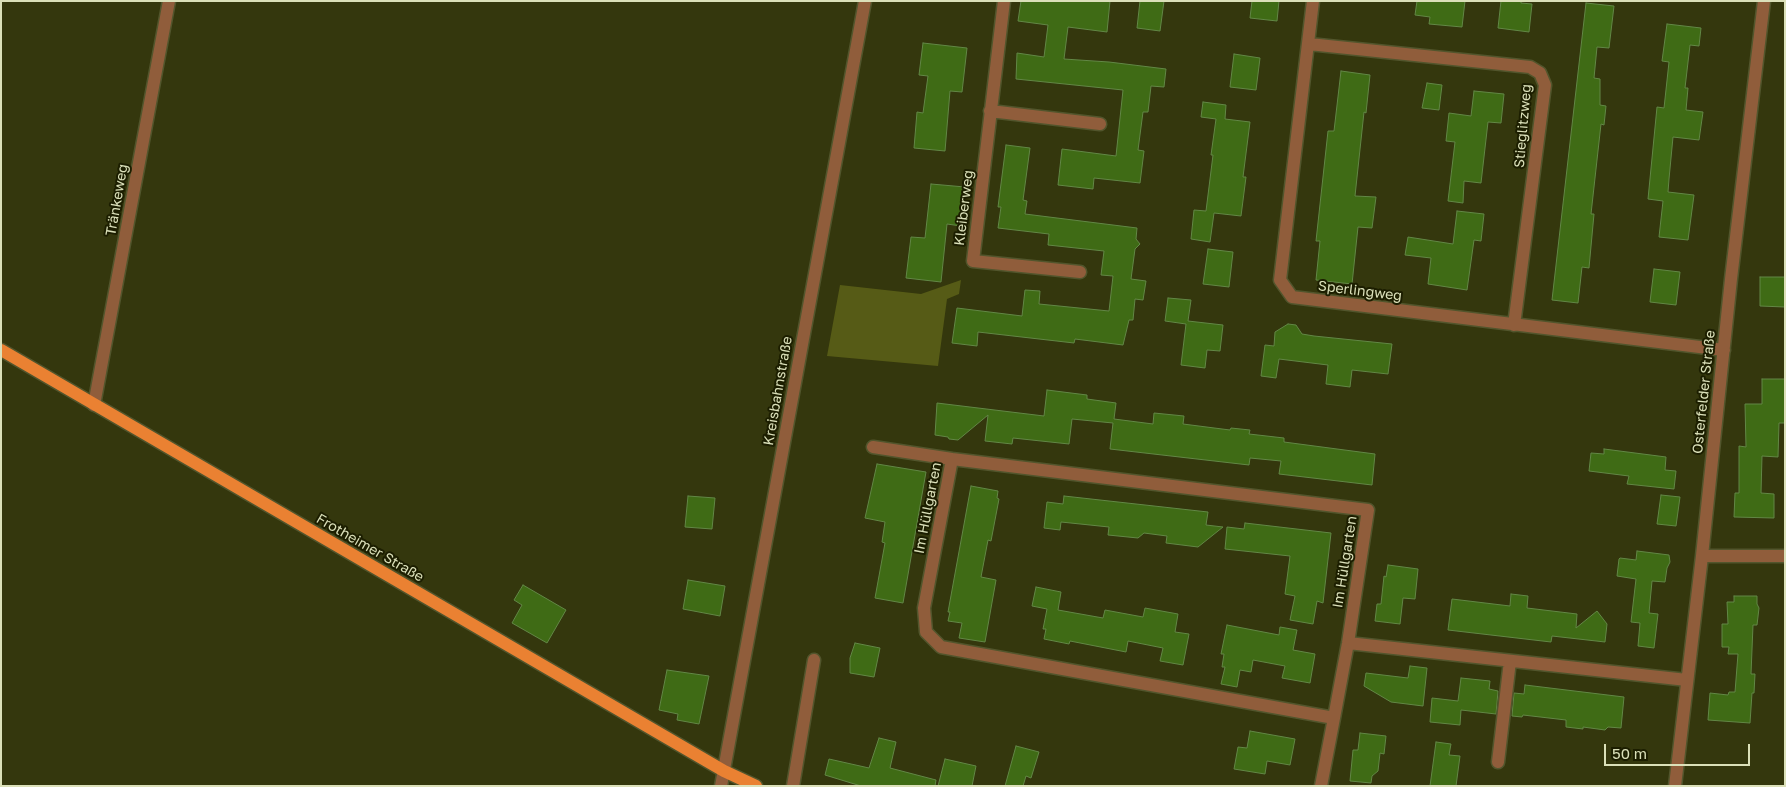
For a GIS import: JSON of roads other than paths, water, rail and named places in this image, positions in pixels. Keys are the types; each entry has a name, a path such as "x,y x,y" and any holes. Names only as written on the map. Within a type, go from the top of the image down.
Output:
{"main road":[{"name":"Frotheimer Straße","path":"1,350 724,771 756,786"}],"street":[{"name":"Tränkeweg","path":"94,405 169,1"},
{"name":"Kreisbahnstraße","path":"721,786 865,1"},
{"name":"Kleiberweg","path":"1004,1 973,260 1080,272"},
{"name":"Sperlingweg","path":"1313,1 1280,280 1292,297 1724,350"},
{"name":"Osterfelder Straße","path":"1675,786 1764,1"},
{"name":"Stieglitzweg","path":"1308,44 1530,67 1540,73 1545,85 1514,325"},
{"path":"990,111 1100,124"},
{"path":"873,447 952,459"},
{"name":"Im Hüllgarten","path":"1320,786 1334,718 1348,643 1368,510 952,459 924,608 926,632 941,646 1334,718"},
{"path":"1702,556 1785,556"},
{"path":"1348,643 1687,680"},
{"path":"793,786 814,660"},
{"path":"1498,762 1510,661"}]}
